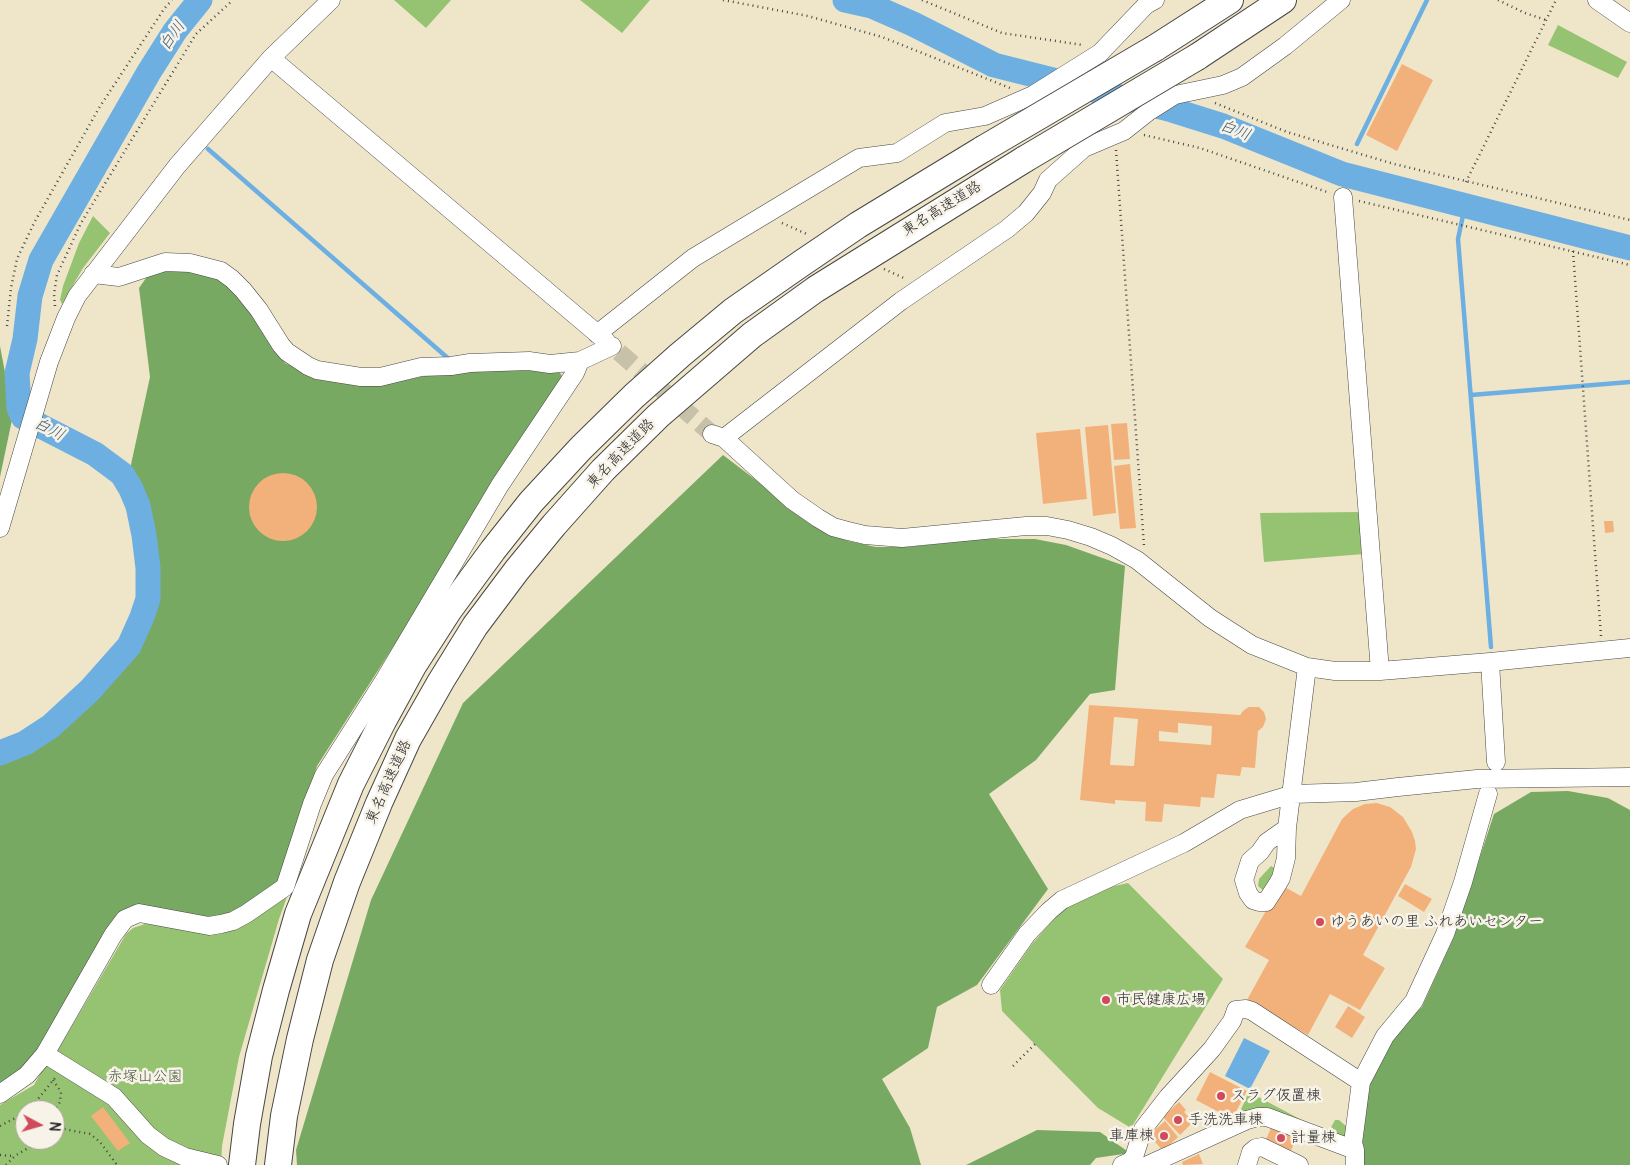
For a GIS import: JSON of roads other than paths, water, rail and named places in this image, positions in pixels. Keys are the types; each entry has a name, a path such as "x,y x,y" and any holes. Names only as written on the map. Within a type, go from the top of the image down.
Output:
{"highway":[{"name":"東名高速道路","path":"242,1165 246,1124 259,1056 276,990 302,905 351,784 414,666 449,610 531,502 581,448 634,396 733,311 858,225 1155,48 1230,0"},
{"name":"東名高速道路","path":"278,1165 284,1116 300,1039 320,960 350,873 379,802 408,739 441,681 476,626 554,525 603,470 658,416 752,335 816,289 1025,159 1197,57 1283,0"}],"street":[{"path":"0,528 48,362 77,296 176,166 271,58 331,0"},
{"path":"597,334 693,258 859,158 897,153 945,123 985,116 1033,95 1100,53 1146,5 1155,0"},
{"path":"1341,0 1285,46 1242,77 1223,85 1182,94 1148,112 1120,132 1084,148 1048,180 1042,193 1026,213 1007,229 894,307 718,436 792,500 833,527 865,535 902,538 1026,526 1047,526 1068,530 1112,546 1137,560 1210,618 1252,645 1307,668 1335,671 1380,671 1630,648"},
{"path":"1597,0 1630,23"},
{"path":"1100,53 1182,94"},
{"path":"93,274 119,277 165,262 190,263 221,271 232,279 259,310 281,345 308,366 318,370 361,377 380,377 421,367 470,363 529,361 550,364 580,361 615,349 271,58"},
{"path":"1344,197 1380,671"},
{"path":"0,1094 27,1075 45,1054 113,935 125,919 139,913 209,926 221,924 233,921 246,914 285,887 312,804 324,775 383,682 500,484 575,373 580,361"},
{"path":"1490,662 1496,762"},
{"path":"1287,828 1267,842 1250,861 1244,880 1248,893 1253,900 1266,902 1278,885 1286,858 1287,828 1307,668"},
{"path":"991,985 1027,934 1062,900 1184,843 1240,810 1292,794 1356,792 1477,779 1630,778"},
{"path":"1355,1157 1353,1143 1361,1082 1385,1036 1414,1001 1446,934 1488,794"},
{"path":"1260,852 1286,858"},
{"path":"1122,1165 1130,1162 1134,1157 1143,1130 1168,1098 1212,1049 1232,1021 1236,1010 1246,1009 1252,1011 1361,1082"},
{"path":"45,1054 59,1074 114,1097 148,1135 185,1161 218,1165"},
{"path":"1148,1165 1247,1120 1258,1117 1267,1117 1355,1157"},
{"path":"1247,1165 1250,1152 1256,1148 1262,1148 1299,1165"}],"water":[{"path":"1244,1038 1270,1051 1250,1089 1225,1076"}],"waterway":[{"name":"白川","path":"0,753 25,743 51,726 90,690 129,646 148,599 148,568 144,535 138,506 131,489 122,474 95,454 23,417 19,408 17,373 25,339 30,296 41,260 149,72 175,31 200,0"},
{"name":"白川","path":"845,0 872,6 913,24 994,65 1172,110 1223,126 1342,174 1630,248"},
{"path":"1357,144 1427,0"},
{"path":"208,149 450,360"},
{"path":"1465,206 1458,239 1491,647"},
{"path":"1471,395 1630,382"}],"tunnel":[{"path":"619,352 712,434"}],"place":[{"name":"ゆうあいの里 ふれあいセンター","path":"1320,922"},
{"name":"市民健康広場","path":"1106,1000"},
{"name":"スラグ仮置棟","path":"1221,1096"},
{"name":"手洗洗車棟","path":"1178,1120"},
{"name":"車庫棟","path":"1164,1136"},
{"name":"計量棟","path":"1281,1138"}],"park label":[{"name":"赤塚山公園","path":"145,1077"}]}
